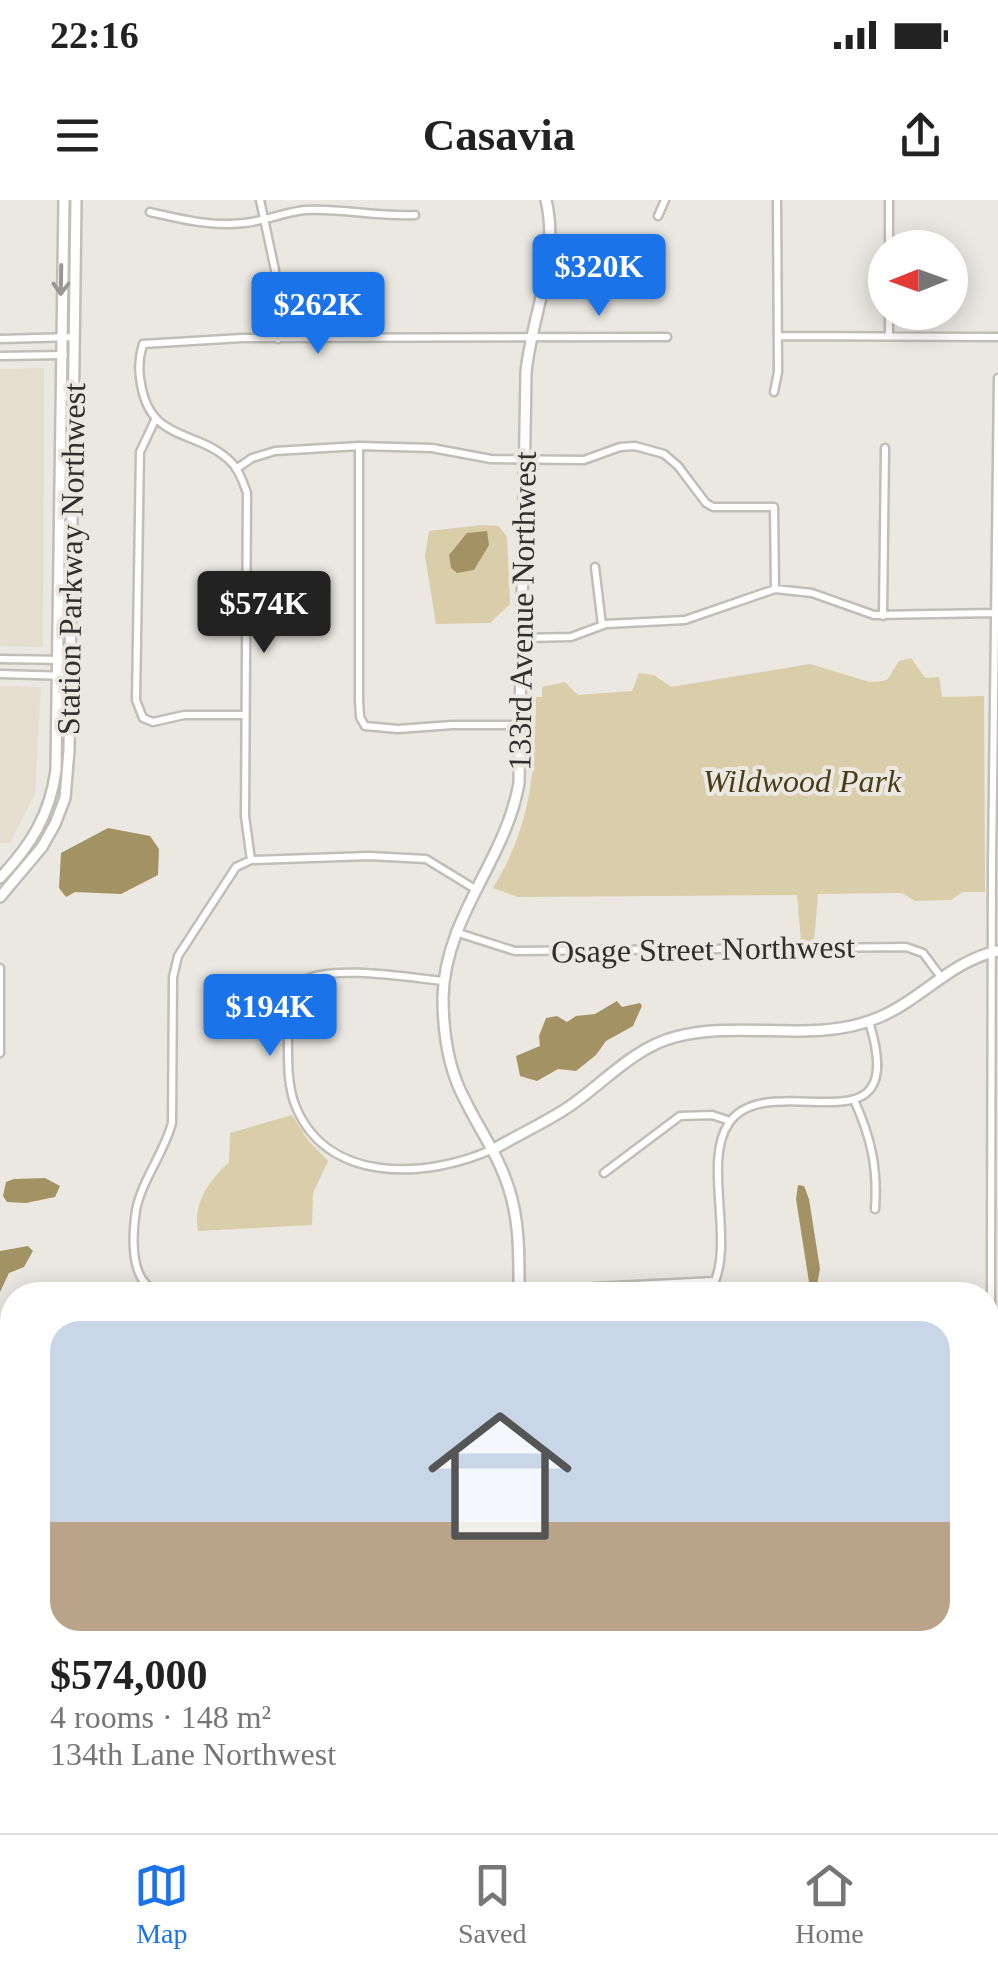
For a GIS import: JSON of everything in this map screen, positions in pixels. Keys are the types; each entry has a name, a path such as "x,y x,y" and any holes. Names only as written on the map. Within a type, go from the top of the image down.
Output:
{"street":[{"name":"Station Parkway Northwest","path":"63,660 60,338 64,200"},
{"name":"Station Parkway Northwest","path":"0,878 44,821 53,796 63,660 76,200"},
{"path":"260,200 274,270 278,338"},
{"name":"133rd Avenue Northwest","path":"519,1282 518,1227 509,1188 494,1148 465,1102 456,1078 446,1042 444,981 455,932 512,814 520,772 526,372 531,337 548,277 551,244 546,200"},
{"path":"658,216 666,200"},
{"path":"774,392 778,372 777,200"},
{"path":"888,200 889,230"},
{"path":"150,212 215,224 263,220 301,210 415,215"},
{"path":"889,330 889,336"},
{"path":"778,336 998,338"},
{"path":"0,339 74,337"},
{"path":"251,860 245,816 247,492 236,468 207,446 182,437 155,420 146,406 139,375 140,354 146,342 667,337"},
{"path":"0,356 73,356"},
{"path":"995,1282 994,613 998,378"},
{"path":"155,420 140,452 136,700 139,710 143,718 154,722 184,715 246,715"},
{"path":"359,446 359,700 365,726 398,729 521,725"},
{"path":"236,468 275,451 359,446 432,448 491,459 584,460 620,447 650,448 678,466 713,507 774,507 775,589"},
{"path":"883,616 885,448"},
{"path":"595,567 602,625"},
{"path":"523,638 571,637 602,625 685,620 775,589 812,593 883,616 994,613"},
{"path":"0,660 63,660"},
{"path":"0,674 62,676"},
{"name":"Station Parkway Northwest","path":"0,897 42,847 65,798 69,750 62,676"},
{"path":"56,750 69,750"},
{"path":"146,1282 135,1262 136,1208 167,1144 172,1124 172,977 178,956 203,913 236,868 251,860 369,856 426,859 474,889"},
{"name":"Osage Street Northwest","path":"455,932 515,950 906,947 923,953 941,977"},
{"path":"444,981 377,975 318,976 298,985 288,1008 288,1067 293,1100 300,1115 332,1154 371,1168 413,1170 468,1160 568,1107 648,1047 672,1037 704,1031 841,1028 869,1022 895,1011 966,961 995,951"},
{"path":"0,968 0,1053"},
{"path":"703,1282 716,1278 721,1248 719,1146 730,1120 747,1105 764,1102 854,1100 868,1090 879,1068 869,1022"},
{"path":"854,1100 871,1141 878,1174 875,1209"},
{"path":"604,1172 680,1116 712,1114 730,1120"}],"shaded area":[{"path":"44,368 43,647 0,646 0,369"},
{"path":"487,531 489,545 474,570 457,573 451,568 449,555 467,533"},
{"path":"0,686 41,687 35,794 10,843 0,843"},
{"path":"108,828 150,836 159,849 158,875 121,894 75,892 66,897 59,888 61,853"},
{"path":"617,1001 622,1007 640,1003 642,1006 633,1026 606,1041 576,1071 558,1069 537,1081 520,1076 516,1056 540,1046 539,1036 546,1018 557,1016 567,1022 576,1016 595,1014"},
{"path":"45,1178 60,1186 55,1197 26,1203 7,1202 3,1196 6,1182"},
{"path":"798,1185 804,1186 820,1269 818,1282 809,1282 796,1199"},
{"path":"28,1246 33,1251 24,1267 0,1282 0,1251"}],"green space":[{"path":"499,526 507,537 510,604 490,623 436,624 425,556 429,531"},
{"name":"Wildwood Park","path":"911,658 925,678 939,677 942,697 984,696 985,892 962,892 951,900 915,901 902,893 818,894 814,942 801,942 797,895 518,897 493,888 516,841 529,796 536,697 542,697 542,687 565,682 578,695 632,691 639,673 654,675 671,687 810,664 870,682 883,681 899,661"},
{"path":"292,1115 328,1161 313,1193 312,1225 198,1231 198,1211 204,1193 229,1162 230,1133"}]}
